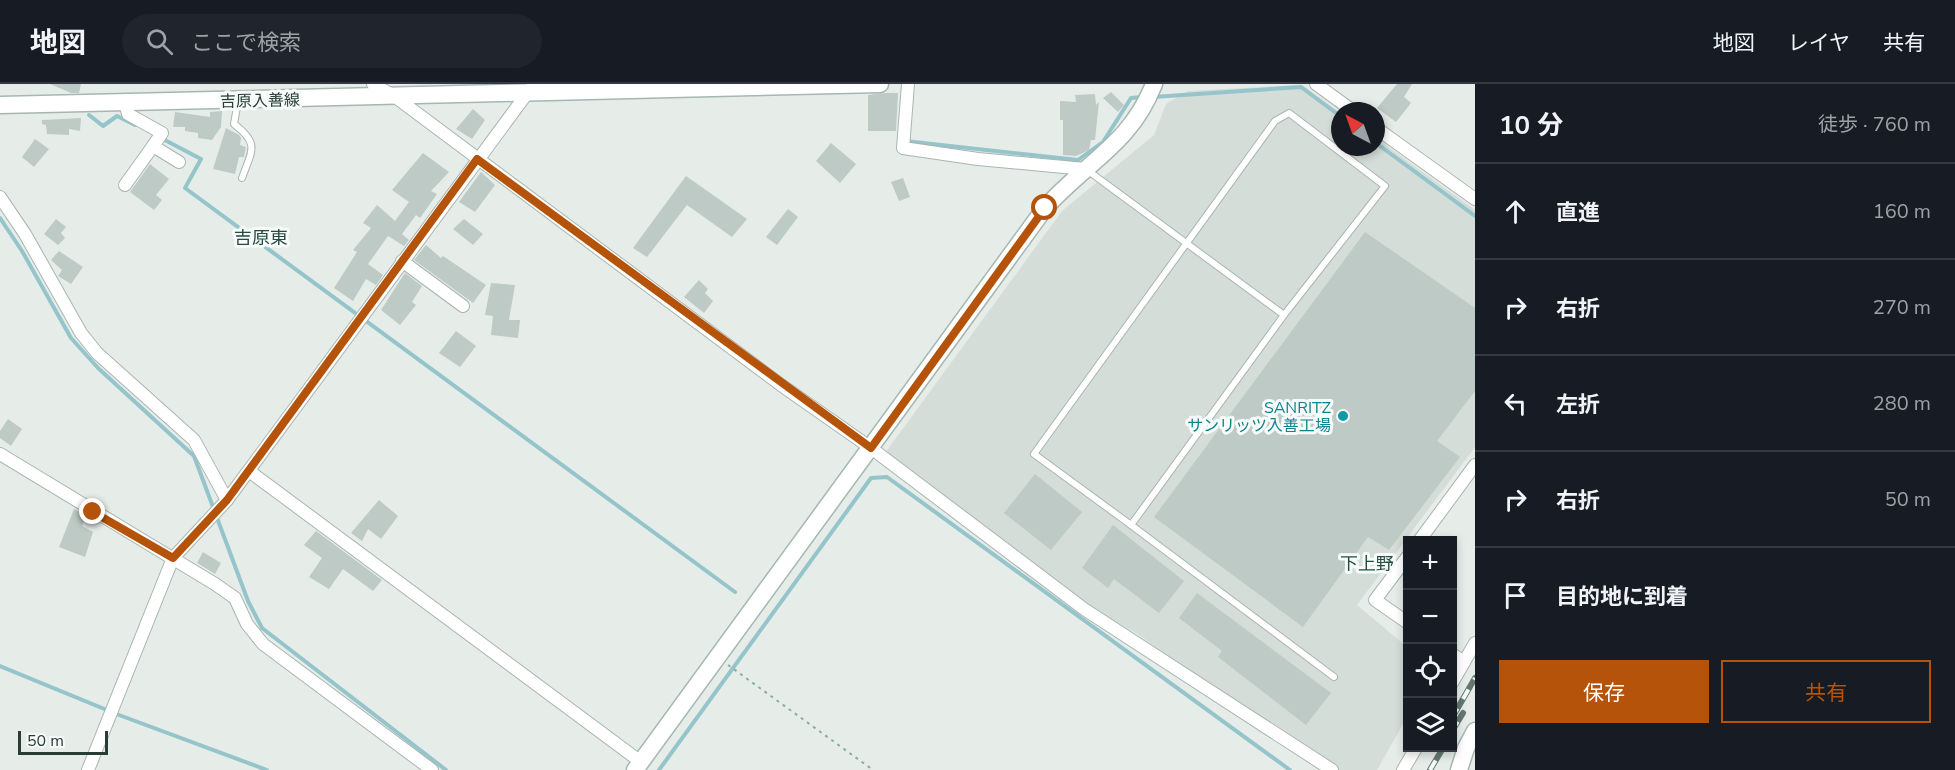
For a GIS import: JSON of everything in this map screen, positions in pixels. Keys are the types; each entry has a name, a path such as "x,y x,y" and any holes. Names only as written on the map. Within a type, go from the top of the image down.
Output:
{"street":[{"path":"373,84 394,96 871,448 1084,609 1332,770"},
{"name":"吉原入善線","path":"0,105 394,96 531,88 880,84"},
{"path":"908,84 903,148 990,160 1085,169"},
{"path":"249,471 638,766 716,656 871,448 1045,208 1068,182 1111,149 1134,124 1154,84"},
{"path":"1316,84 1341,102"},
{"path":"88,770 173,558 227,500 531,88"},
{"path":"125,103 128,114 162,133 125,185"},
{"path":"1385,134 1475,199"},
{"path":"153,146 178,162"},
{"path":"0,197 26,234 81,333 97,353 194,440 227,500"},
{"path":"402,261 463,306"},
{"path":"0,454 236,598 247,624 263,644 432,770"},
{"path":"1422,536 1475,465"},
{"path":"1403,562 1375,600 1403,620"},
{"path":"1457,675 1475,643"},
{"path":"1457,658 1464,663"},
{"path":"1459,770 1466,748 1475,731"},
{"path":"1403,770 1413,752"}],"lane":[{"path":"238,100 234,123 249,136 252,147 242,178"},
{"path":"1131,525 1284,315 1385,186 1288,113 1275,121 1035,454 1334,677"},
{"path":"1085,169 1284,315"}],"path":[{"path":"716,656 873,770"}],"shaded area":[{"path":"1302,85 1331,106 1331,156 1385,156 1385,145 1475,210 1475,447 1409,536 1403,536 1403,543 1357,605 1403,644 1403,724 1377,770 1340,770 1207,684 1136,633 1089,607 885,453 1062,211 1154,135 1166,104 1188,91"}],"building":[{"path":"50,84 81,84 79,93 71,93"},
{"path":"1397,84 1412,84 1404,97 1411,103 1396,122 1385,114 1385,102 1382,102"},
{"path":"1111,92 1124,105 1118,112 1103,98"},
{"path":"898,93 896,131 868,131 868,95"},
{"path":"1095,94 1096,105 1099,102 1095,140 1091,140 1089,150 1076,156 1063,155 1063,120 1060,120 1060,101 1076,102 1075,95"},
{"path":"473,109 485,120 472,139 456,129"},
{"path":"222,111 221,127 212,140 198,138 198,133 185,131 185,127 173,127 175,112 210,117 210,112"},
{"path":"81,118 80,131 69,129 69,135 47,134 46,125 42,124 42,120"},
{"path":"226,128 239,135 240,145 246,147 244,157 239,157 235,174 213,169"},
{"path":"35,139 49,149 34,167 22,157"},
{"path":"831,143 856,164 840,183 816,161"},
{"path":"423,153 449,172 431,191 437,194 420,218 416,215 402,234 409,240 404,246 388,236 368,264 383,275 376,285 366,279 353,301 334,288 357,252 353,250 371,228 363,223 377,205 395,221 409,202 392,190"},
{"path":"150,164 169,179 156,195 162,200 154,210 130,192"},
{"path":"481,172 495,185 475,212 459,202"},
{"path":"686,176 747,219 732,237 687,205 647,257 633,248"},
{"path":"903,178 910,197 899,201 891,182"},
{"path":"788,209 798,217 777,245 766,237"},
{"path":"56,219 66,227 61,233 65,238 58,245 44,234"},
{"path":"464,219 483,234 473,245 453,229"},
{"name":"SANRITZ サンリッツ入善工場","path":"1365,232 1475,308 1475,391 1437,441 1460,457 1389,550 1368,537 1303,627 1154,517"},
{"path":"426,245 441,258 443,256 486,285 473,303 414,260"},
{"path":"59,251 83,267 71,284 58,276 62,270 51,260"},
{"path":"405,273 422,286 412,302 416,305 400,325 381,310"},
{"path":"699,280 708,289 705,293 713,301 704,313 684,297"},
{"path":"491,283 515,285 509,320 520,320 518,338 491,335 493,316 485,315"},
{"path":"456,331 476,346 460,367 439,353"},
{"path":"8,419 22,429 11,446 0,438 0,431"},
{"path":"1035,474 1082,512 1051,550 1004,513"},
{"path":"379,500 398,516 381,539 368,529 362,541 351,533"},
{"path":"74,509 87,516 82,526 93,532 85,557 59,547"},
{"path":"1113,525 1184,581 1159,613 1114,579 1108,588 1082,568"},
{"path":"316,531 382,580 373,591 343,569 329,589 309,577 322,558 304,545"},
{"path":"203,552 221,563 215,574 197,563"},
{"path":"1197,593 1331,693 1306,725 1218,657 1222,651 1179,618"}],"waterway":[{"path":"1153,97 1301,87 1331,109"},
{"path":"905,141 1078,160 1103,142 1131,98 1142,97"},
{"path":"89,115 103,126 117,116 135,125"},
{"path":"161,138 201,159 185,188 735,592"},
{"path":"1385,150 1475,216"},
{"path":"0,218 22,251 71,338 98,368 194,456 248,601 262,628 446,770"},
{"path":"659,770 871,478 887,477 1290,770"},
{"path":"0,666 119,715 267,770"}],"railway":[{"path":"1457,709 1475,678"},
{"path":"1457,723 1463,713"},
{"path":"1430,770 1441,752"}],"place":[{"name":"SANRITZ サンリッツ入善工場","path":"1343,416"}],"district":[{"name":"吉原東","path":"261,238"},
{"name":"下上野","path":"1367,564"}],"route":[{"path":"93,512 173,558 227,500 477,159 871,448 1045,208"}]}
